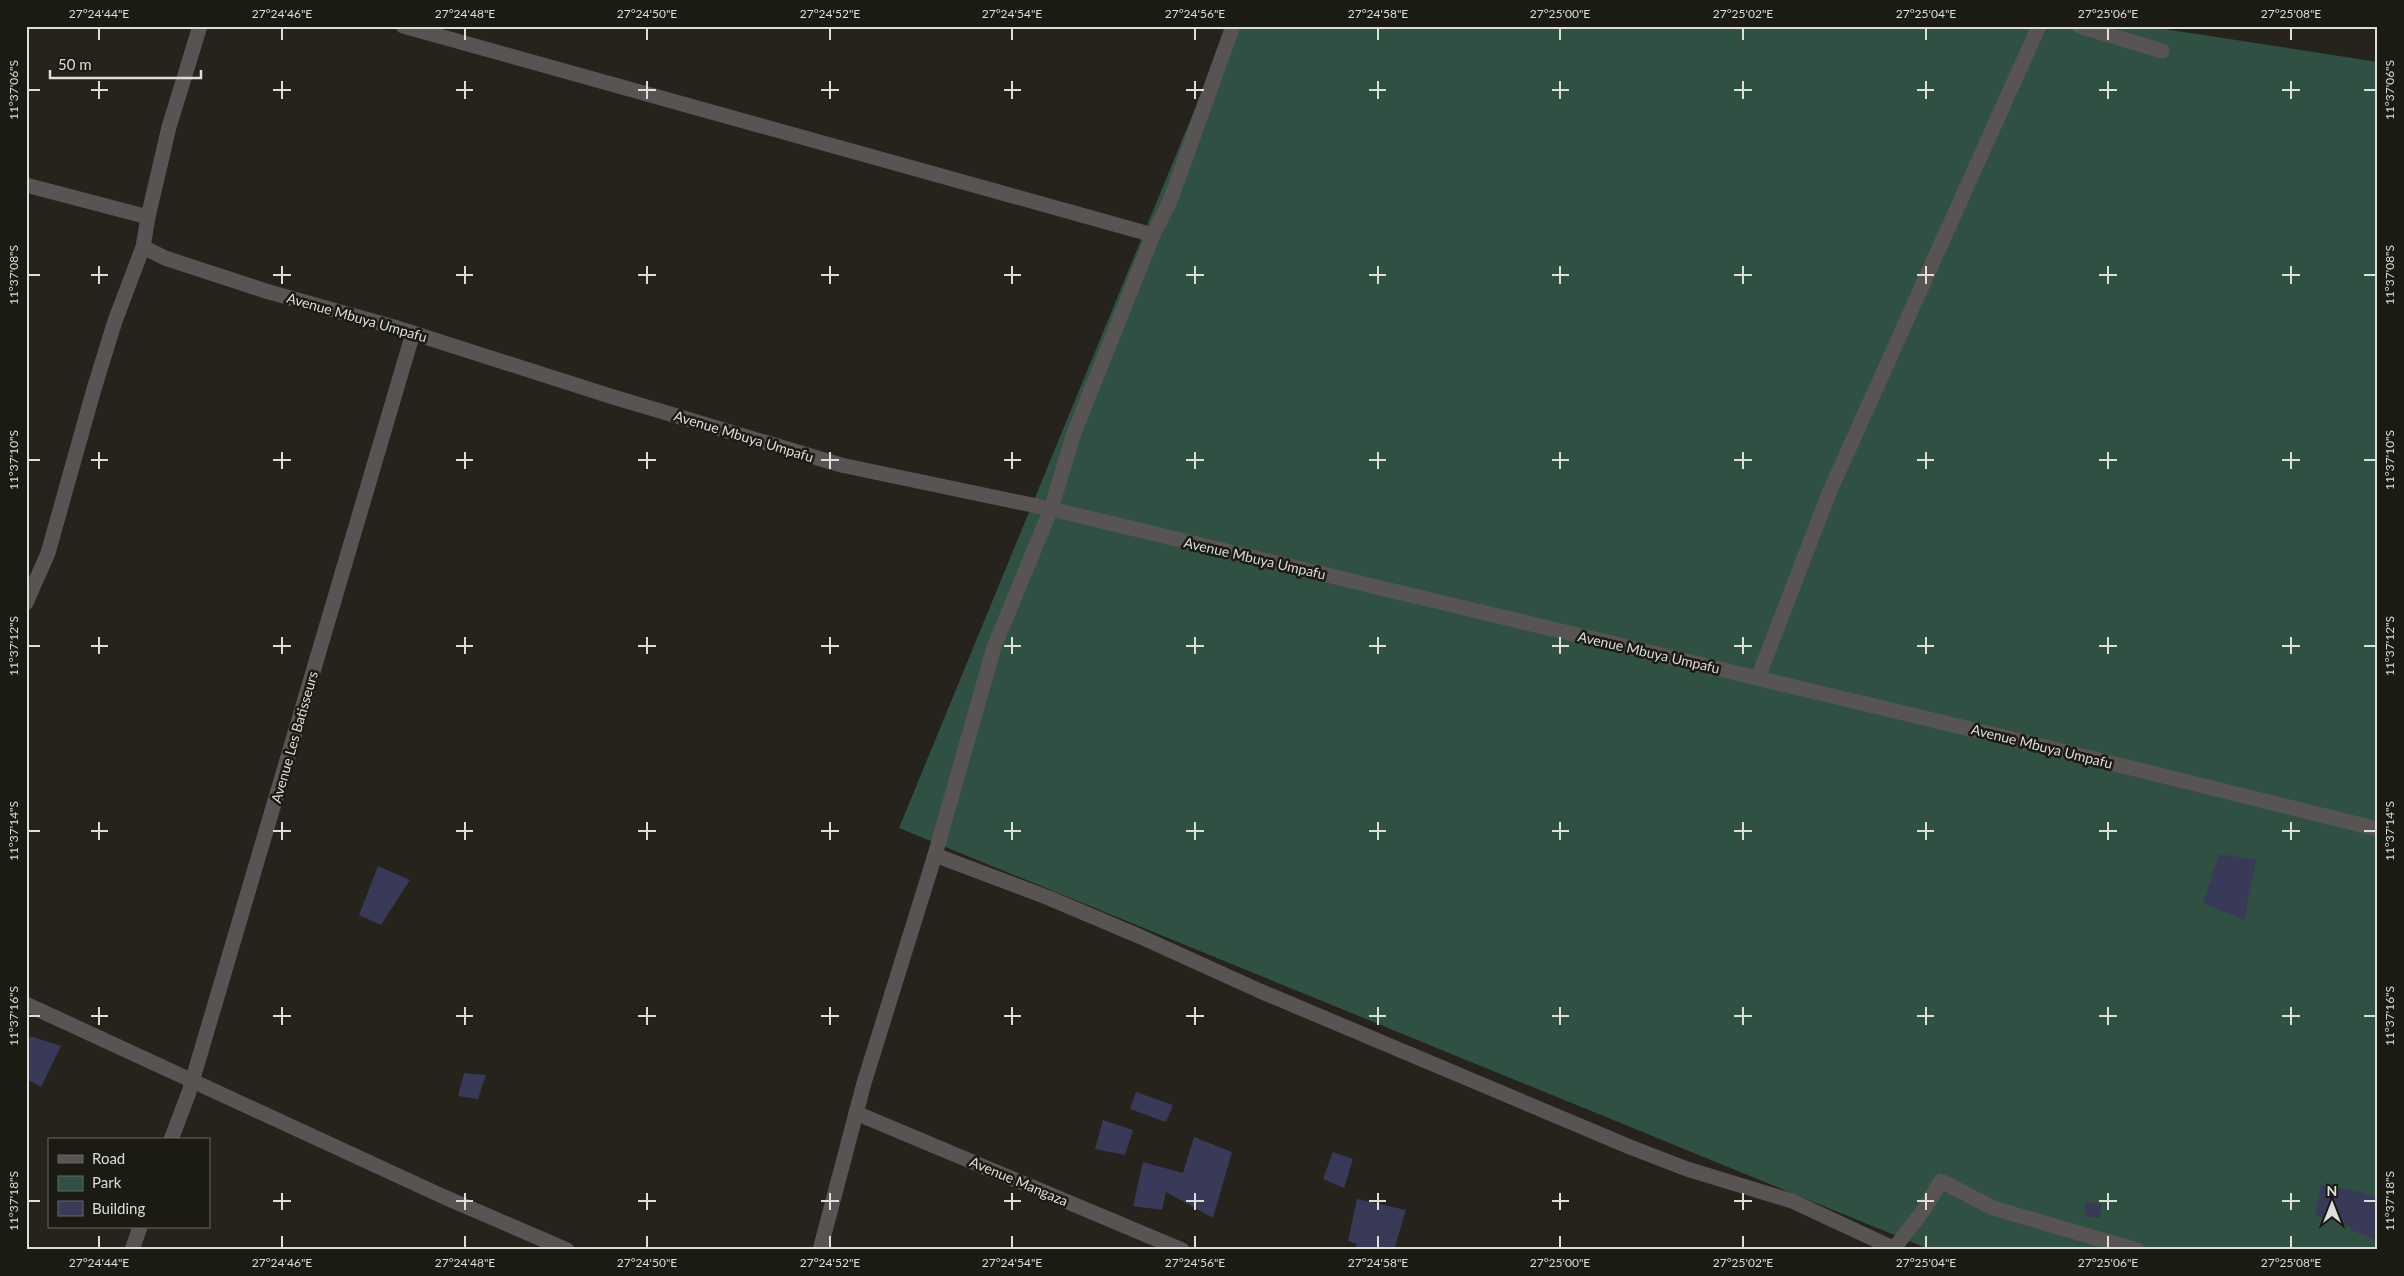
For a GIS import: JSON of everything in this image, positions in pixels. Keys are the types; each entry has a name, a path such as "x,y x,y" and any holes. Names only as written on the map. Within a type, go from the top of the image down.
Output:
{"street":[{"path":"26,603 48,553 96,381 115,321 143,247 169,126 200,26"},
{"path":"403,26 1153,235"},
{"path":"820,1250 856,1113 935,855 994,647 1051,509 1074,433 1153,235 1170,200 1233,26"},
{"path":"1758,678 1829,493 2039,26"},
{"path":"2079,26 2162,52"},
{"path":"26,185 148,217"},
{"name":"Avenue Mbuya Umpafu","path":"143,247 165,258 269,292 413,333 620,399 841,465 1051,509 1758,678 2378,830"},
{"name":"Avenue Les Batisseurs","path":"172,1138 192,1080 413,333"},
{"path":"935,855 1141,937 1260,991 1457,1072 1630,1147 1747,1188 1792,1200 1893,1249 1925,1208 1941,1181 1993,1208 2137,1250"},
{"path":"26,1004 433,1192 567,1250"},
{"name":"Avenue Mangaza","path":"856,1113 1182,1250"},
{"path":"132,1250 140,1228"}],"green space":[{"path":"1229,26 2145,26 2378,62 2378,1250 1931,1250 899,828"}],"building":[{"path":"2219,854 2256,860 2244,920 2203,903"},
{"path":"378,866 410,880 381,925 359,915"},
{"path":"30,1036 61,1046 41,1087 26,1079 26,1046"},
{"path":"464,1073 486,1075 478,1099 458,1096"},
{"path":"1136,1092 1173,1105 1166,1122 1130,1109"},
{"path":"1103,1120 1133,1130 1125,1155 1095,1149"},
{"path":"1194,1137 1232,1152 1213,1218 1166,1192 1162,1210 1133,1206 1143,1162 1183,1173"},
{"path":"1333,1152 1353,1159 1344,1188 1323,1179"},
{"path":"2321,1185 2359,1192 2378,1198 2378,1240 2350,1230 2351,1227 2315,1215"},
{"path":"1357,1199 1406,1210 1394,1250 1354,1250 1357,1244 1348,1241"},
{"path":"2085,1202 2101,1203 2100,1218 2085,1217"}]}
